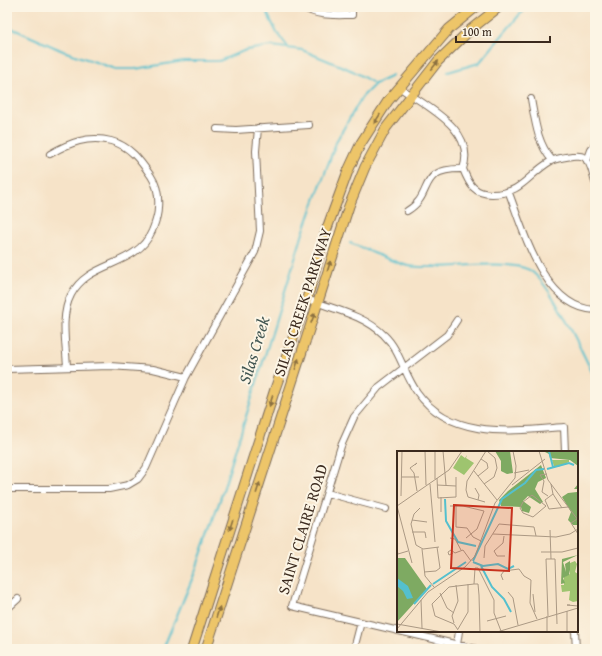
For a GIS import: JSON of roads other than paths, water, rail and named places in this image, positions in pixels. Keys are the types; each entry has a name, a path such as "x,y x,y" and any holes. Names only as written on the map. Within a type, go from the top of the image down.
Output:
{"main road":[{"name":"SILAS CREEK PARKWAY","path":"192,649 275,390 307,298 326,231 348,171 361,143 399,87 449,29 476,7"},
{"name":"SILAS CREEK PARKWAY","path":"206,649 347,213 365,167 386,128 438,61 470,30 499,7"}],"street":[{"path":"303,7 318,14 352,15 352,7"},
{"path":"399,87 446,120 456,130 464,149 466,160 463,169 468,182 475,191 486,194 509,193 524,184 552,160 578,156 583,157 587,161 595,182"},
{"path":"530,98 539,139 552,160"},
{"path":"217,129 236,130 309,125"},
{"path":"7,488 110,489 128,486 138,479 146,468 186,377 255,252 260,231 256,151 258,128"},
{"path":"50,154 77,141 97,138 112,141 127,148 142,162 155,182 159,204 158,216 147,242 132,255 114,264 99,269 81,281 70,295 66,317 67,367"},
{"path":"587,161 590,150 595,145"},
{"path":"407,211 418,203 435,173 443,170 463,169"},
{"path":"509,193 529,246 542,271 568,301 580,309 595,310"},
{"path":"307,298 356,317 372,325 385,335 404,367 413,386 423,399 441,414 466,426 486,430 564,427 565,451"},
{"name":"SAINT CLAIRE ROAD","path":"397,631 292,606 341,446 354,417 371,394 447,335 457,320"},
{"path":"7,369 110,366 152,369 186,377"},
{"path":"327,493 386,509"},
{"path":"7,609 18,599"},
{"path":"354,649 361,622"},
{"name":"SAINT CLAIRE ROAD","path":"402,632 476,649"},
{"path":"456,645 459,632"},
{"path":"575,632 576,649"}],"waterway":[{"path":"264,7 277,33 288,47"},
{"name":"Silas Creek","path":"448,72 479,63 521,13 530,7"},
{"path":"7,28 11,28 63,51 116,69 135,69 184,61 219,61 246,50 271,46 302,50 353,71 375,84"},
{"name":"Silas Creek","path":"163,649 195,572 220,500 303,233 337,140 362,97 375,84 392,76"},
{"path":"350,243 409,266 437,267 507,265 521,267 531,271 540,279 557,305 595,378"}]}
